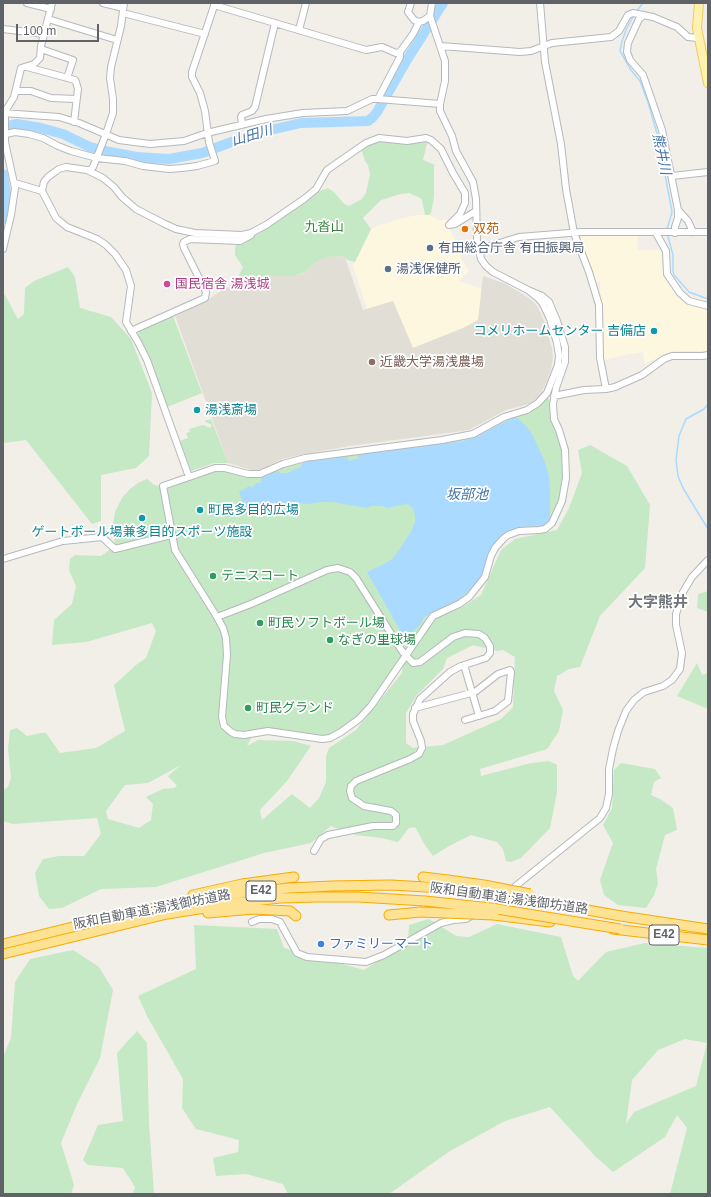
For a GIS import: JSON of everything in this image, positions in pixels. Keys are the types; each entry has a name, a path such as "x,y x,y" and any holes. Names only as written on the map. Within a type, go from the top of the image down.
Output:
{"highway":[{"path":"130,913 215,889 294,877"},
{"path":"423,877 484,885 526,893 584,910"},
{"name":"阪和自動車道;湯浅御坊道路","path":"3,944 83,923 208,898 289,888 391,885 442,888 532,900 584,910 708,929"},
{"name":"阪和自動車道;湯浅御坊道路","path":"3,954 84,933 199,908 237,902 280,898 352,897 425,900 490,908 620,929 708,940"},
{"path":"121,925 190,915 254,909 290,911 296,916"},
{"path":"389,915 420,912 494,915 620,929"}],"main road":[{"path":"699,3 697,14 698,38 708,83"}],"street":[{"path":"3,249 15,194 15,183 5,142 6,132 4,115 14,100 20,70 25,66 34,64 41,56 44,34 51,6 27,3"},
{"path":"103,3 205,34"},
{"path":"299,30 306,3"},
{"path":"411,3 408,9 410,16 419,22"},
{"path":"432,3 430,16 445,61 440,111 452,136 456,151 473,182 475,192 477,241 480,254 486,266 493,272 542,296 549,302 557,320 565,347 565,362 554,396 553,412 565,450 565,487 560,506 552,523 545,529 519,531 508,535 503,539 495,548 485,577 478,587 469,597 459,604 433,616 368,710 348,728 326,739 268,731 244,735 235,734 227,729 223,722 222,710 228,643 223,628 217,617 177,554 171,535 163,486 220,467 248,474 260,474 283,464 305,458 466,436 478,432 504,417 534,407 547,393 556,372 559,352 547,311 539,299 528,290"},
{"path":"540,3 545,62 561,144 566,189 574,233 589,272 599,305 600,358 606,389"},
{"path":"6,132 36,136 58,146 143,166 169,169 197,166 215,161 208,142 205,110 200,93 192,77 192,72 215,4 366,50 382,46 396,53 400,52"},
{"path":"87,170 92,168 113,113 110,72 123,8"},
{"path":"441,46 531,52 543,46 558,42 611,37 619,31 628,15 633,13 644,15 677,27 688,37 698,38"},
{"path":"644,15 639,19 628,43 627,52 630,60 643,75 652,97 663,132 678,210 678,218 673,233"},
{"path":"378,99 400,57 400,52 413,34 419,22 430,16"},
{"path":"48,19 117,40"},
{"path":"242,124 242,115 252,111 255,107 275,23"},
{"path":"3,29 44,34"},
{"path":"41,49 73,60 67,78"},
{"path":"25,66 76,82 78,89 74,122"},
{"path":"16,91 31,91 50,98 76,99"},
{"path":"4,115 59,117 74,122 105,137 150,144 184,141 207,133 242,124 297,114 340,113 353,109 364,102 378,99 440,104"},
{"path":"189,477 147,360 131,331 126,325 125,319 131,291 131,282 116,254 102,242 67,227 59,221 42,191 44,182 53,173 66,167 87,170 103,178 118,191 122,197 136,208 176,229 195,233 235,236 246,234 274,221 311,194 328,170 361,146 379,138 402,140 426,138 438,145 444,153 453,173 465,193 465,203 460,214 450,225 455,224 476,211"},
{"path":"672,176 708,172"},
{"path":"15,183 42,191"},
{"path":"678,210 688,221 693,232"},
{"path":"131,331 205,298 206,292 184,248 184,242 190,239 240,241 249,237 256,230"},
{"path":"480,254 490,246 520,237 574,233 708,232"},
{"path":"659,233 666,252 667,274 680,293 689,301 708,306"},
{"path":"554,396 584,390 606,389 631,380 664,359 672,356 708,355"},
{"path":"3,559 64,542 102,537 115,549 171,535"},
{"path":"252,922 259,919 272,919 280,922 297,953 307,957 366,962 384,955 441,924 453,920 466,919 507,893 600,818 606,808 609,794 609,769 623,717 634,700 644,692 663,686 672,680 680,669 682,653 676,625 676,614 683,592 692,577 708,560"},
{"path":"217,617 251,604 328,570 341,569 350,572 356,578 412,663 422,661 458,635 469,632 482,636 490,646 489,655 484,660 454,669 441,678 420,699 413,714 413,721 421,741 422,748 419,754 356,781 351,786 350,791 352,798 364,806 391,811 396,815 396,823 393,826 373,826 328,834 321,839 314,850"},
{"path":"464,665 479,716"},
{"path":"415,708 479,690 500,673 508,670 511,671 508,700 495,711 465,720"}],"shaded area":[{"path":"418,215 429,215 440,221 446,219 463,261 469,271 459,281 482,289 478,320 463,328 413,348 393,301 367,309 353,266 372,228 402,218"},
{"path":"582,236 638,236 637,250 661,250 663,273 674,290 683,298 708,310 708,351 674,351 644,364 643,352 601,361 600,282 595,282 580,239"},
{"name":"近畿大学湯浅農場","path":"326,257 345,257 363,310 393,301 413,348 463,328 478,320 483,276 506,284 529,298 538,307 552,348 553,357 551,370 540,396 529,404 506,410 471,429 463,431 349,446 295,456 282,459 258,470 252,470 228,463 175,316 206,301 224,289 251,278 263,276 294,276 304,273 316,262"}],"green space":[{"name":"九沓山","path":"378,140 423,140 427,143 423,160 435,165 434,197 431,213 429,215 425,215 422,200 409,193 400,194 381,200 363,218 371,229 355,262 348,260 343,256 326,257 316,262 305,272 294,276 263,276 245,280 242,279 239,275 243,267 235,255 235,248 237,244 253,237 320,191 328,188 335,193 344,204 349,206 362,199 366,193 370,174 361,148"},
{"path":"68,267 75,277 80,308 111,317 131,339 152,393 149,456 136,468 101,475 101,521 92,524 26,440 3,443 3,295 5,295 18,319 24,314 25,288 34,281"},
{"path":"173,316 202,393 167,407 149,356 138,337 139,329"},
{"path":"547,393 554,419 563,440 565,487 549,526 523,530 499,543 487,571 474,592 433,618 459,609 481,595 501,550 515,539 557,530 569,508 582,473 578,450 590,445 627,466 650,505 645,568 600,616 580,667 569,669 557,676 554,691 563,710 559,731 547,749 480,769 481,776 531,763 549,761 557,765 557,792 550,828 521,858 511,862 506,861 503,849 497,842 471,835 433,856 415,827 409,828 398,842 381,838 355,835 331,826 311,843 264,853 156,887 101,889 62,908 49,909 39,896 35,873 43,859 59,856 84,856 101,834 97,818 13,824 3,821 3,790 8,787 11,778 8,749 10,730 17,728 27,736 46,733 60,753 96,748 125,731 114,685 146,658 156,631 152,623 86,642 52,645 54,620 72,604 76,586 69,570 70,559 75,555 101,556 115,546 113,524 115,512 122,498 130,489 147,479 154,485 163,486 215,468 254,474 283,464 466,436 496,421 527,410","holes":["473,645 497,651 503,650 515,657 513,707 501,719 443,745 413,748 406,743 406,713 417,695 443,669 447,658","403,661 402,673 356,730 329,748 326,756 326,782 319,798 310,808 292,794 262,820 260,810 287,781 311,746 293,741 258,740 247,746 252,737 256,734 268,731 330,738 371,706","181,765 168,776 177,786 174,788 163,789 146,797 153,804 151,820 139,828 108,819 106,811 125,785 148,783"]},
{"path":"211,419 228,463 214,463 191,471 180,441 188,438 186,433 190,432 189,429 203,425 210,428 212,425 204,421"},
{"path":"708,591 708,612 697,608 698,594"},
{"path":"697,663 702,675 708,673 708,709 677,696"},
{"path":"621,763 655,769 661,778 654,782 651,795 673,808 677,830 665,835 656,869 658,884 654,895 646,908 618,905 604,895 600,880 613,843 603,825 612,808 614,770"},
{"path":"429,919 456,936 469,937 497,924 561,937 573,976 578,981 606,952 645,943 708,948 708,1194 670,1194 687,1128 677,1115 665,1137 613,1172 595,1156 550,1107 505,1121 450,1151 389,1194 288,1194 283,1184 246,1174 216,1176 213,1158 238,1152 239,1140 196,1129 182,1108 183,1079 147,1016 138,996 196,969 194,925 277,929 284,948 364,970 408,942 409,925","holes":["685,1039 707,1043 696,1086 634,1112 626,1124 632,1080 658,1050"]},
{"path":"73,950 99,967 113,990 100,1058 77,1104 61,1143 74,1185 71,1194 3,1194 3,1057 11,1038 15,982 30,959"},
{"path":"137,1031 147,1043 149,1123 154,1194 133,1194 135,1187 123,1168 88,1165 83,1160 98,1125 123,1121 117,1053"}],"water":[{"name":"坂部池","path":"516,417 532,434 545,462 549,477 550,521 543,526 519,527 504,534 491,549 482,575 473,587 456,602 424,617 421,624 405,639 367,572 392,559 411,532 415,522 415,515 413,509 409,505 406,504 388,508 371,506 367,508 332,502 308,504 294,503 245,514 239,490 242,491 249,486 252,487 256,483 260,483 261,478 278,471 281,473 287,473 301,467 302,462 347,457 349,461 360,458 356,455 464,441 480,435"}],"waterway":[{"name":"山田川","path":"3,127 17,124 41,128 63,134 90,147 110,152 137,157 169,159 202,153 253,134 301,123 368,121 377,112 408,58 443,3"},
{"name":"熊井川","path":"636,12 643,3"},
{"name":"熊井川","path":"634,15 626,30 620,51 631,70 640,81 658,137 672,212 667,229"},
{"name":"山田川","path":"3,174 7,200 3,219"},
{"name":"熊井川","path":"667,233 673,255 674,275 689,292 708,299"},
{"name":"熊井川","path":"708,404 704,409 686,419 679,436 676,460 678,476 683,488 708,529"}],"place":[{"name":"双苑","path":"465,229"},
{"name":"有田総合庁舎 有田振興局","path":"430,248"},
{"name":"湯浅保健所","path":"388,269"},
{"name":"国民宿舎 湯浅城","path":"167,284"},
{"name":"コメリホームセンター 吉備店","path":"654,331"},
{"name":"近畿大学湯浅農場","path":"372,362"},
{"name":"湯浅斎場","path":"197,410"},
{"name":"町民多目的広場","path":"200,510"},
{"name":"ゲートボール場兼多目的スポーツ施設","path":"142,518"},
{"name":"テニスコート","path":"213,576"},
{"name":"町民ソフトボール場","path":"260,623"},
{"name":"なぎの里球場","path":"330,640"},
{"name":"町民グランド","path":"248,708"},
{"name":"ファミリーマート","path":"321,944"}],"district":[{"name":"大字熊井","path":"658,603"}]}
